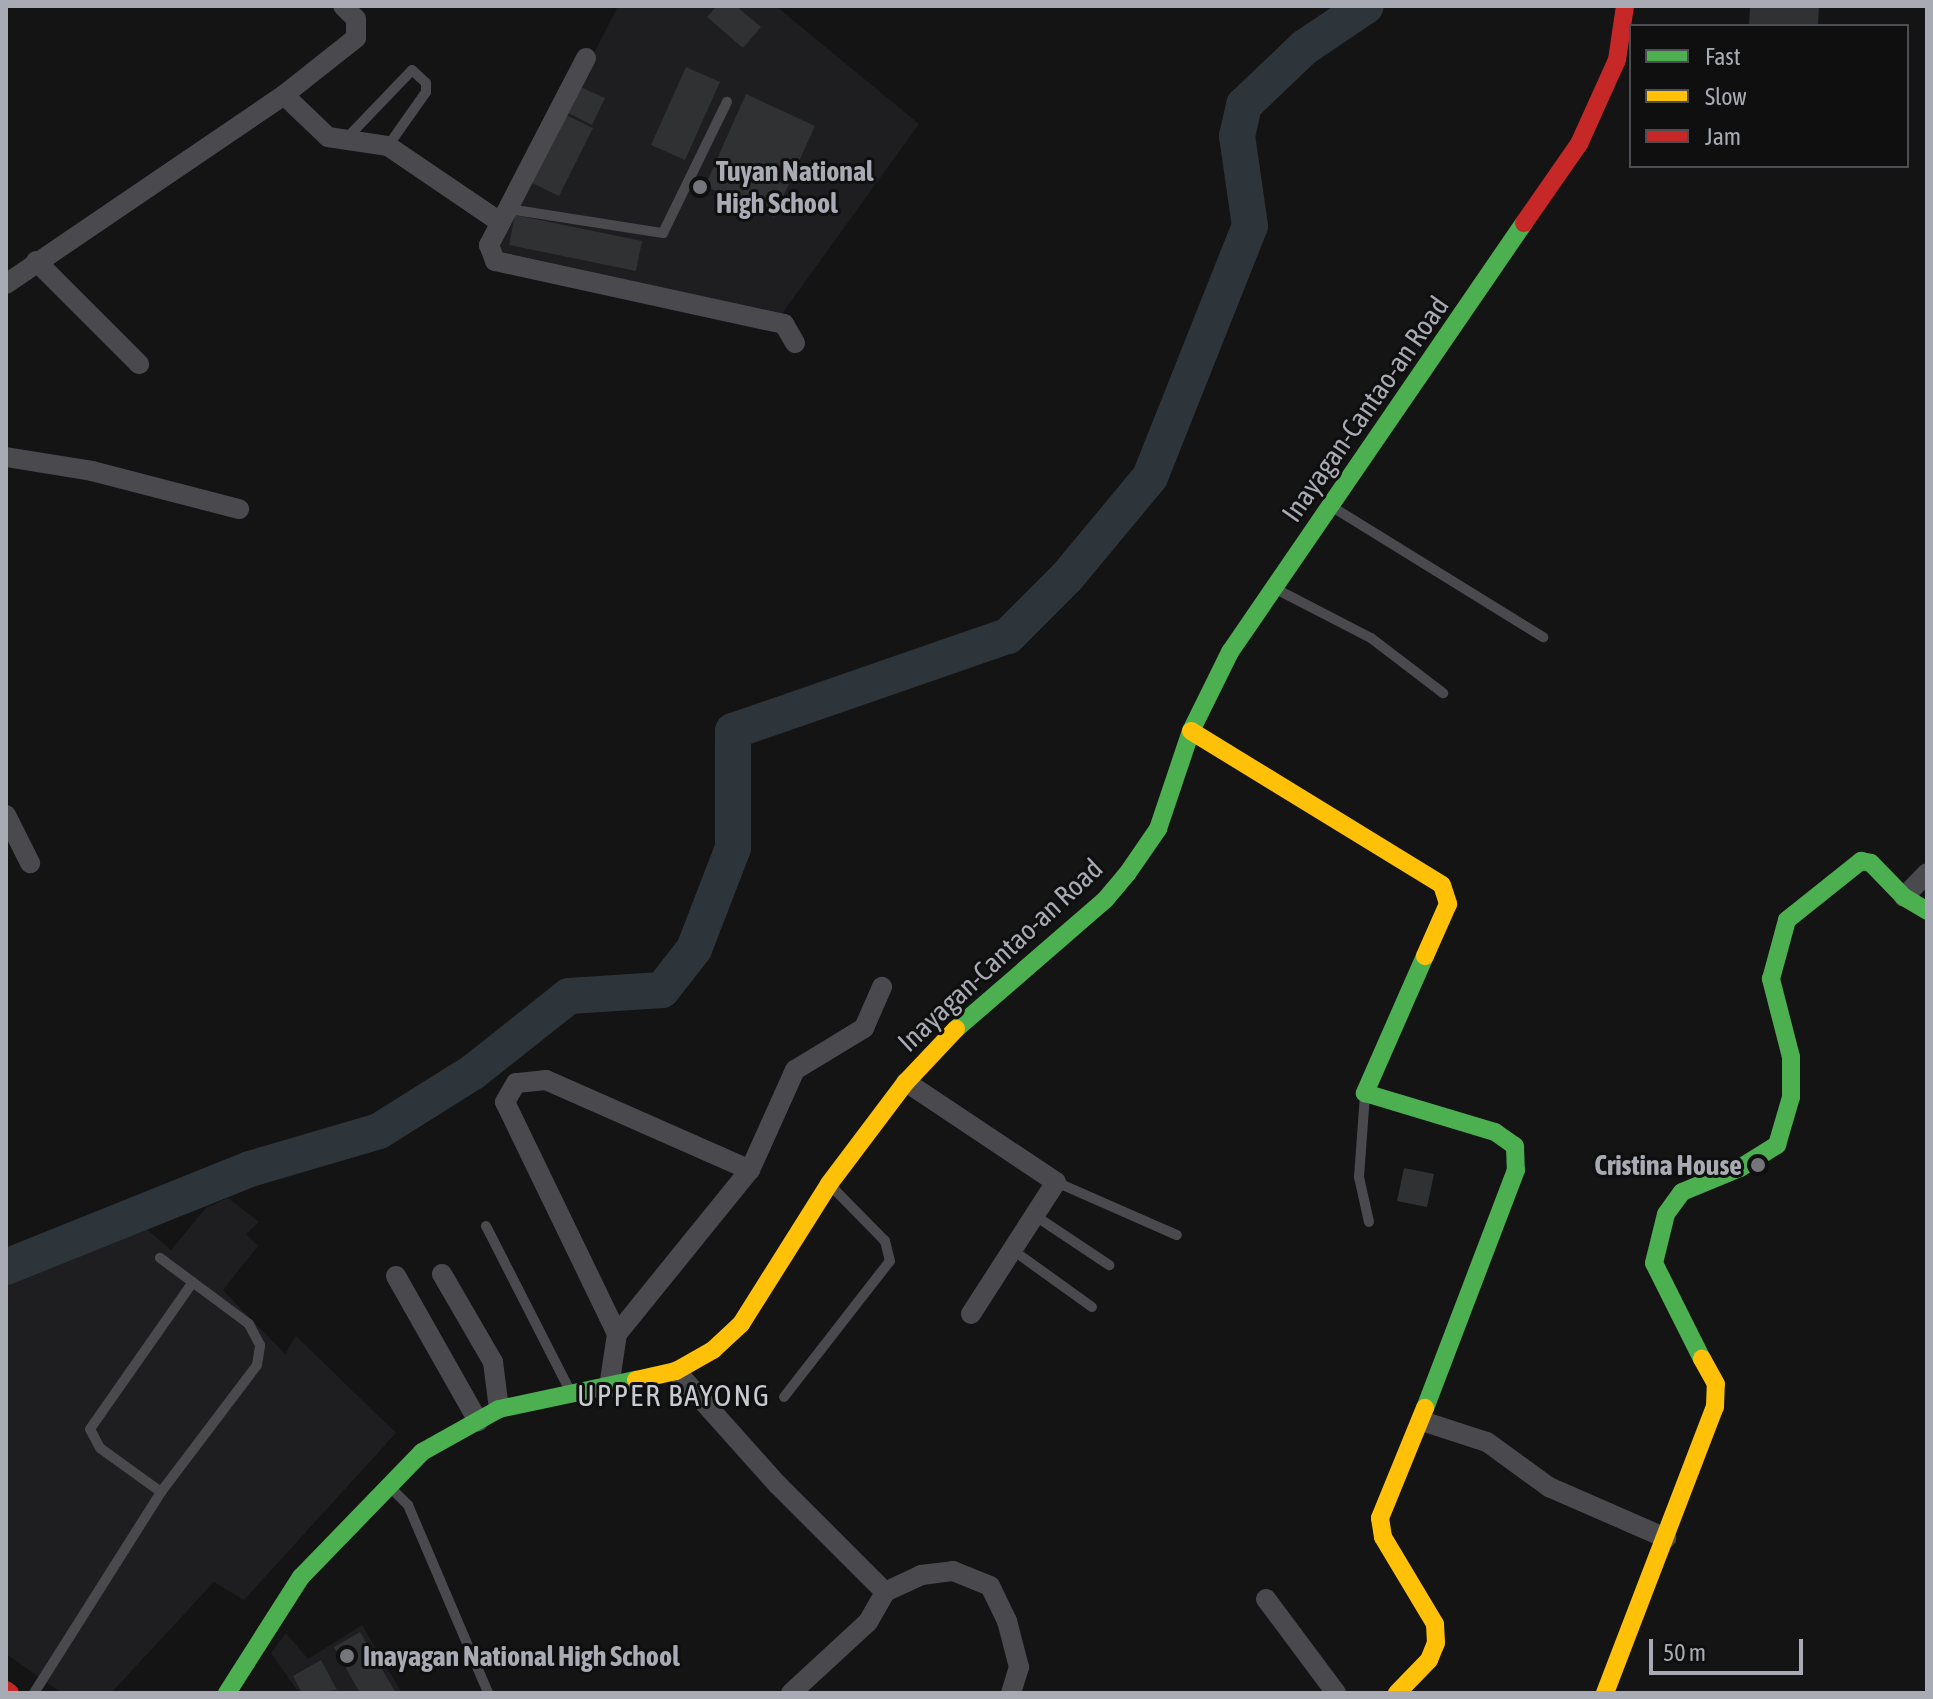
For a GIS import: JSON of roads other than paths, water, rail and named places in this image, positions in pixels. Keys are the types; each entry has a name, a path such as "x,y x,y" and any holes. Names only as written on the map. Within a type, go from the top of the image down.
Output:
{"street":[{"path":"6,284 284,95 356,38 356,19 343,6"},
{"name":"Inayagan-Cantao-an Road","path":"227,1693 301,1577 387,1484 422,1452 499,1409 570,1391 609,1387 676,1371 713,1350 741,1324 829,1184 906,1082 977,1008 1105,900 1127,874 1158,829 1191,731 1230,652 1579,144 1617,60 1625,6"},
{"path":"586,58 489,245 495,261 784,324 795,343"},
{"path":"284,95 328,137 343,142 388,146 504,216"},
{"path":"36,261 139,364"},
{"path":"6,457 92,471 239,509"},
{"path":"1191,731 1442,885 1448,904 1370,1072 1365,1093 1495,1132 1515,1146 1516,1170 1422,1421 1380,1518 1383,1537 1431,1610 1436,1643 1429,1660 1397,1693"},
{"path":"6,815 30,863"},
{"path":"1605,1693 1628,1623 1666,1538 1715,1407 1716,1384 1663,1290 1654,1263 1666,1214 1682,1192 1740,1168 1777,1145 1791,1097 1791,1057 1771,979 1787,920 1861,861 1871,863 1904,897 1927,911"},
{"path":"1904,897 1927,873"},
{"path":"609,1387 617,1334 750,1170 795,1070 864,1028 882,987"},
{"path":"617,1334 505,1102 516,1083 546,1080 750,1170"},
{"path":"906,1082 1056,1182 1037,1217 971,1314"},
{"path":"442,1274 493,1362 499,1409"},
{"path":"396,1276 478,1421"},
{"path":"676,1371 778,1485 885,1592"},
{"path":"1422,1421 1487,1442 1549,1487 1666,1538"},
{"path":"791,1693 868,1622 885,1592 921,1575 953,1571 990,1586 1007,1621 1019,1667 1011,1693"},
{"path":"1266,1599 1336,1693"}],"lane":[{"path":"343,142 412,70 426,83 426,92 388,146"},
{"path":"504,216 663,233 727,102"},
{"path":"1332,507 1543,637"},
{"path":"1274,589 1371,638 1443,693"},
{"path":"1365,1093 1359,1177 1369,1222"},
{"path":"1056,1182 1177,1235"},
{"path":"784,1397 890,1261 885,1241 829,1184"},
{"path":"1037,1217 1109,1265"},
{"path":"486,1226 570,1391"},
{"path":"1014,1251 1092,1307"},
{"path":"34,1693 161,1492 257,1365 260,1345 249,1324 160,1258"},
{"path":"161,1492 100,1448 90,1429 193,1282"},
{"path":"387,1484 408,1505 488,1693"}],"waterway":[{"path":"6,1267 250,1169 379,1131 473,1072 569,996 662,990 694,949 733,848 733,731 1008,636 1067,577 1150,477 1250,226 1237,136 1244,105 1305,47 1366,6"}],"place":[{"name":"Tuyan National High School","path":"700,187"},
{"name":"Cristina House","path":"1758,1165"},
{"name":"Inayagan National High School","path":"347,1656"}],"district":[{"name":"UPPER BAYONG","path":"674,1395"}]}
